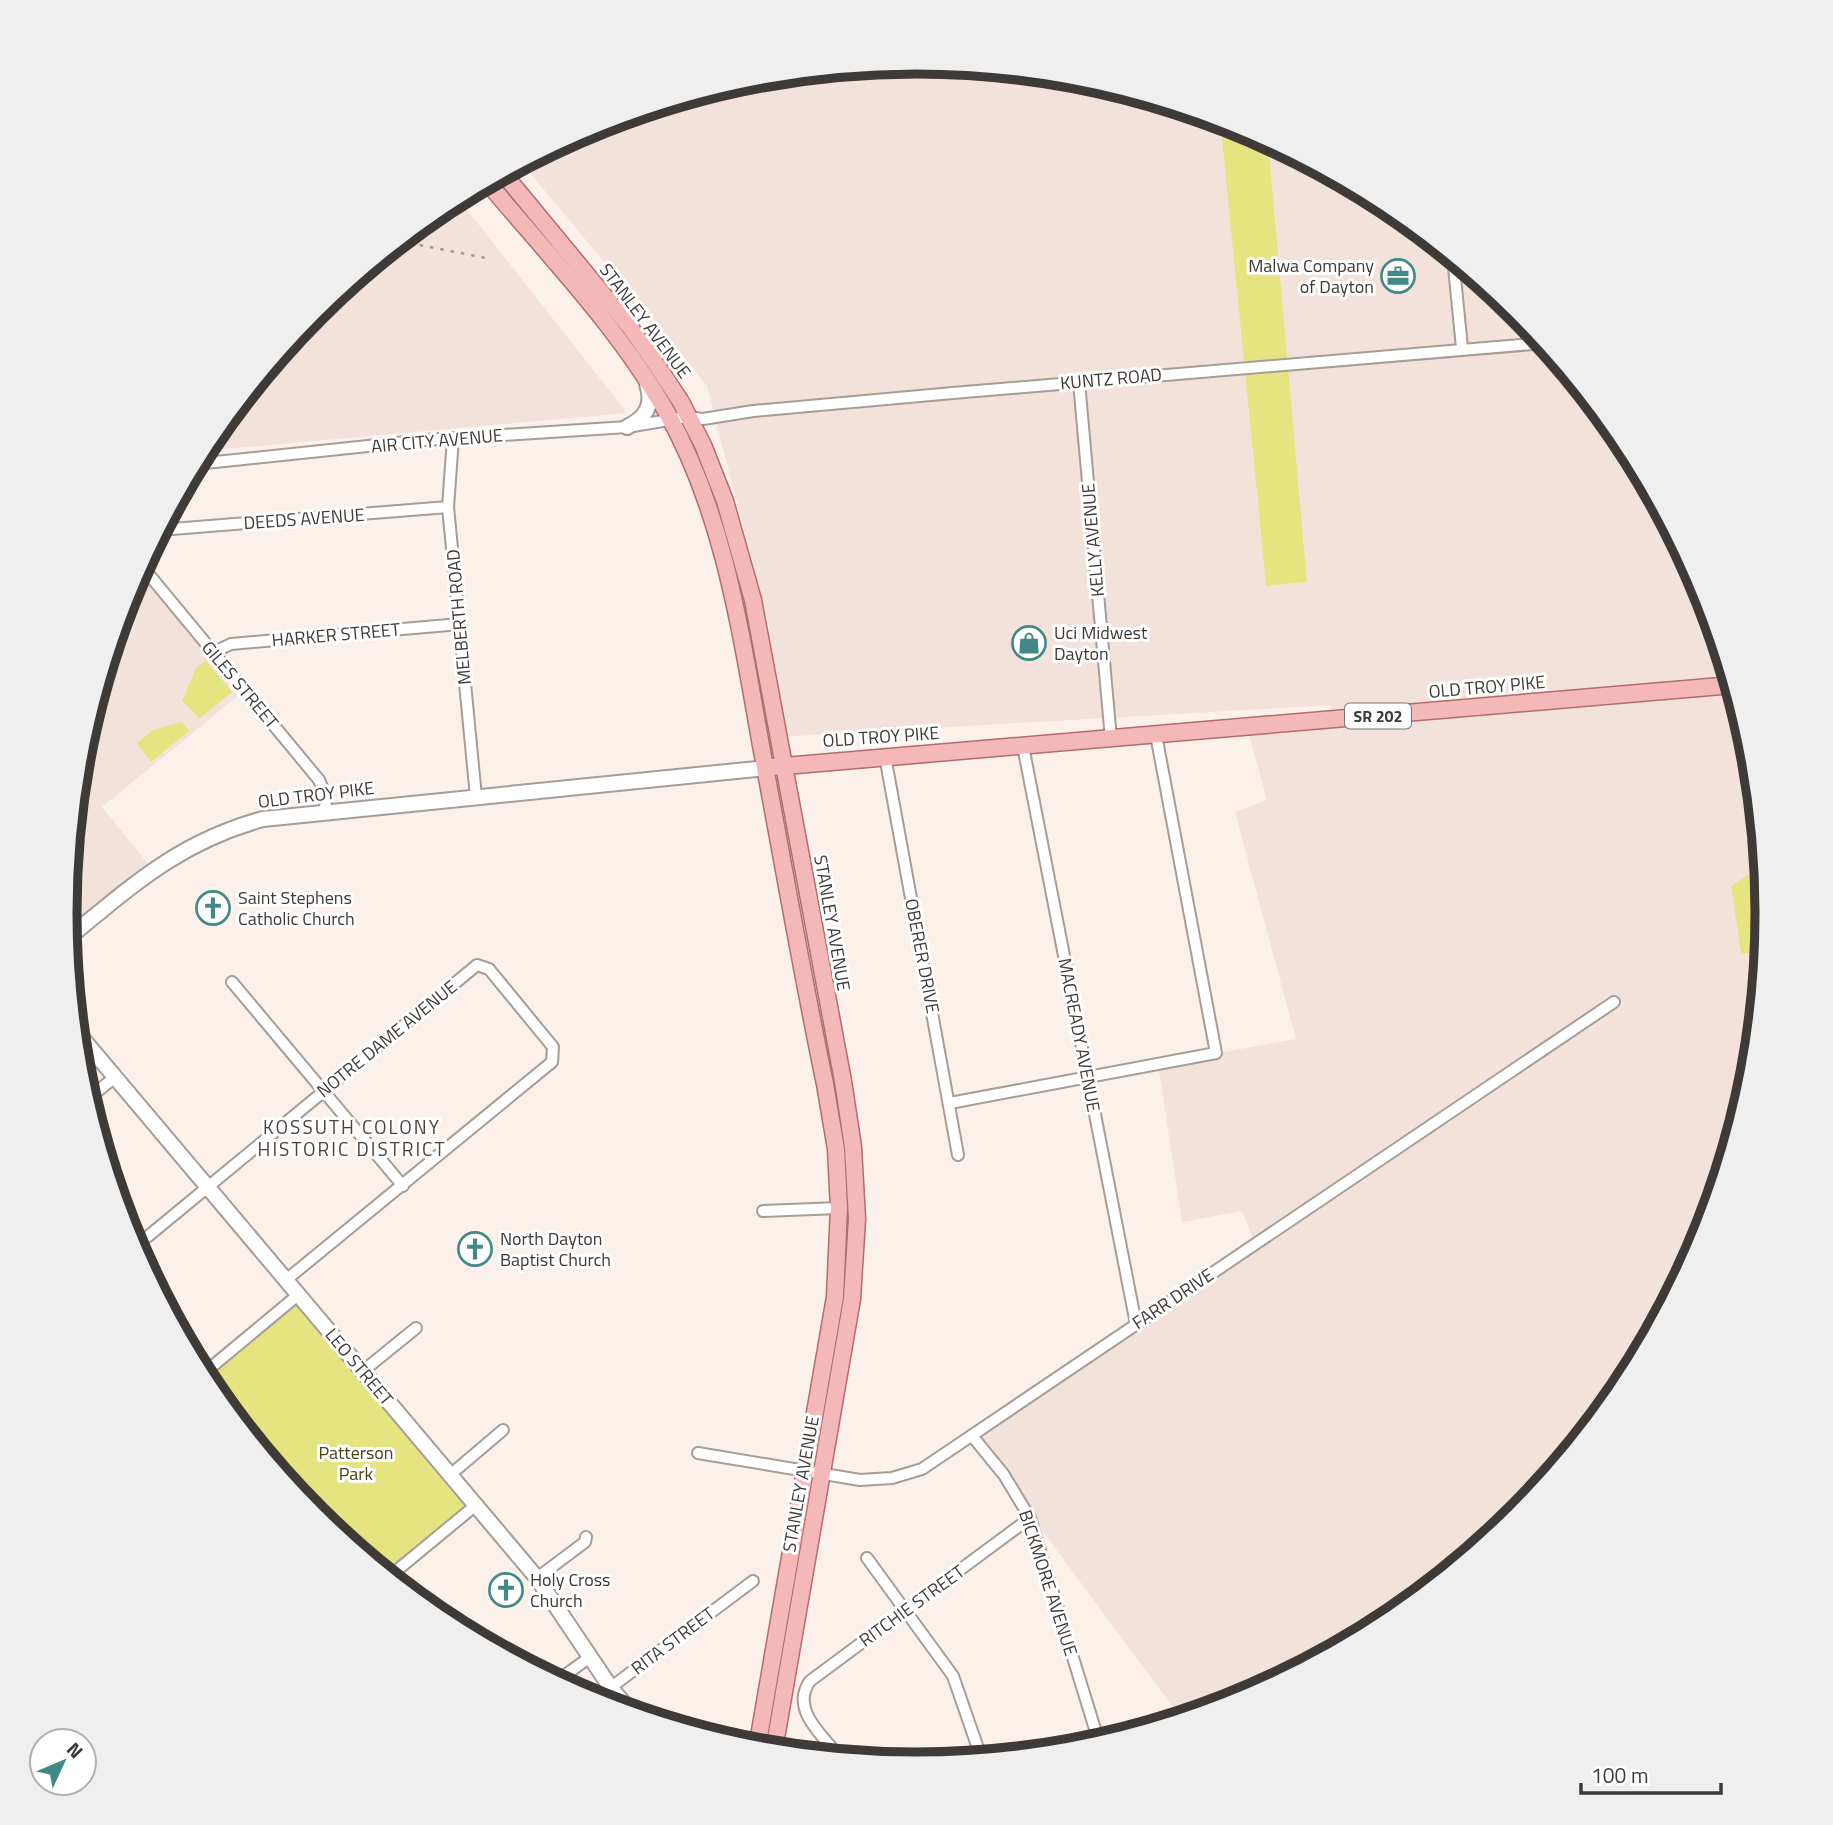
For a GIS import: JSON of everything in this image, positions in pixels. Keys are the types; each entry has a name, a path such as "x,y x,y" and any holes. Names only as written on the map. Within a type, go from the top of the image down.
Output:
{"main road":[{"name":"STANLEY AVENUE","path":"509,180 630,327 681,402 679,420 709,506 736,604 836,1149 839,1208 835,1297 759,1736"},
{"name":"STANLEY AVENUE","path":"493,189 616,337 679,420 703,445 726,501 753,600 853,1147 857,1219 852,1299 776,1739"},
{"name":"OLD TROY PIKE","path":"766,768 1724,686"}],"street":[{"path":"1454,269 1462,348"},
{"name":"KUNTZ ROAD","path":"679,420 753,411 1533,344"},
{"path":"627,427 638,422 648,410 651,401 644,376"},
{"name":"KELLY AVENUE","path":"1079,383 1111,739"},
{"name":"AIR CITY AVENUE","path":"209,463 453,438 627,427 679,420"},
{"name":"MELBERTH ROAD","path":"453,438 448,506 476,797"},
{"name":"DEEDS AVENUE","path":"170,529 448,506"},
{"name":"GILES STREET","path":"149,574 319,780 326,797 325,810"},
{"name":"HARKER STREET","path":"214,652 231,644 460,624"},
{"path":"950,1103 1216,1053 1156,735"},
{"name":"MACREADY AVENUE","path":"1023,746 1136,1324"},
{"name":"OBERER DRIVE","path":"885,756 958,1155"},
{"name":"OLD TROY PIKE","path":"78,930 161,864 208,837 262,819 325,810 766,768"},
{"name":"NOTRE DAME AVENUE","path":"144,1240 477,965 489,969 553,1046 554,1057 549,1065 403,1186"},
{"path":"232,982 403,1186 286,1280"},
{"name":"FARR DRIVE","path":"698,1452 860,1480 892,1478 922,1469 1614,1002"},
{"name":"LEO STREET","path":"89,1046 537,1578 618,1696"},
{"path":"97,1091 115,1077"},
{"path":"764,1211 839,1208"},
{"path":"211,1366 299,1295"},
{"path":"363,1371 416,1328"},
{"path":"450,1475 503,1430"},
{"name":"BICKMORE AVENUE","path":"973,1437 1004,1475 1030,1518 1096,1731"},
{"path":"397,1570 476,1505"},
{"name":"RITCHIE STREET","path":"832,1747 808,1717 803,1700 807,1685 1030,1518"},
{"path":"537,1578 586,1542 586,1537"},
{"path":"867,1559 900,1601 904,1613 953,1676 978,1749"},
{"name":"RITA STREET","path":"606,1692 753,1581"},
{"path":"566,1675 590,1657"}],"shaded area":[{"path":"862,75 971,75 1080,90 1134,102 1221,131 1266,586 1307,582 1269,151 1336,186 1383,215 1470,282 1510,319 1547,359 1614,446 1669,541 1692,591 1727,695 1739,749 1748,803 1754,871 1732,886 1741,953 1754,954 1748,1022 1727,1130 1692,1234 1669,1284 1614,1379 1547,1466 1510,1506 1470,1543 1383,1610 1288,1665 1238,1688 1175,1710 973,1437 1255,1244 1242,1211 1182,1222 1158,1064 1296,1039 1235,812 1267,800 1247,727 1334,719 1331,705 778,737 769,626 707,386 527,170 595,137 647,118 699,102 807,81"},
{"path":"464,206 627,413 217,450 251,402 323,319 406,247"},
{"path":"149,574 245,690 102,807 153,870 78,930 79,858 94,749 106,695 122,643"}],"green space":[{"path":"1221,131 1269,151 1307,582 1266,586"},
{"path":"206,661 232,692 200,718 182,701 196,668"},
{"path":"182,722 189,731 151,762 137,743 153,730"},
{"path":"1754,871 1754,954 1741,953 1731,886"},
{"name":"Patterson Park","path":"298,1295 476,1505 397,1570 323,1506 286,1466 251,1423 212,1367"}],"railway":[{"path":"411,243 491,259"}],"place":[{"name":"Malwa Company of Dayton","path":"1398,276"},
{"name":"Uci Midwest Dayton","path":"1029,643"},
{"name":"Saint Stephens Catholic Church","path":"213,908"},
{"name":"North Dayton Baptist Church","path":"475,1249"},
{"name":"Holy Cross Church","path":"506,1590"}],"district":[{"name":"KOSSUTH COLONY HISTORIC DISTRICT","path":"352,1138"}]}
